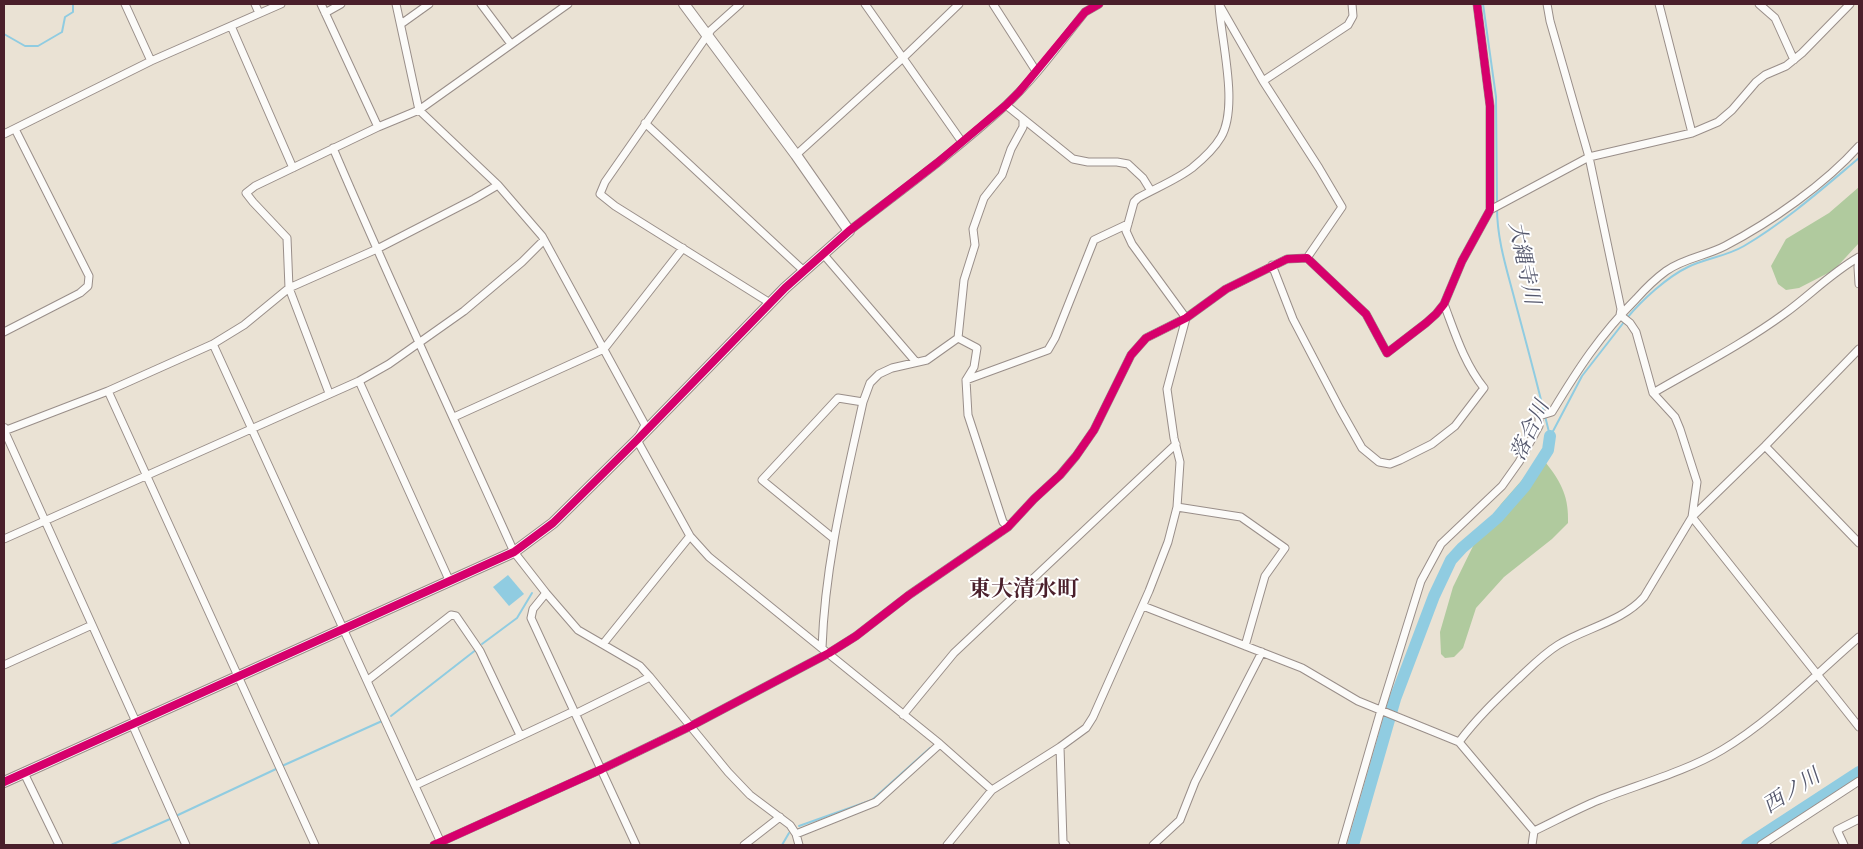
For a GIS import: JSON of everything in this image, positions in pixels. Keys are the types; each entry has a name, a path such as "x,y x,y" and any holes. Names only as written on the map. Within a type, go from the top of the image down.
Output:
{"street":[{"path":"125,4 151,61"},
{"path":"255,4 259,13"},
{"path":"4,134 151,61 281,4"},
{"path":"321,4 378,127"},
{"path":"325,13 341,4"},
{"path":"396,4 419,110 498,185 544,240 645,425 637,440"},
{"path":"401,24 429,4"},
{"path":"481,4 511,44"},
{"path":"329,394 289,288 287,238 246,193 255,186 333,148 419,110 568,4"},
{"path":"684,4 708,34 849,231"},
{"path":"740,4 708,34 605,182 600,194 770,303"},
{"path":"865,4 962,142"},
{"path":"796,156 904,58 959,4"},
{"path":"993,4 1036,72"},
{"path":"4,782 514,552 553,523 637,440 770,303 804,271 849,231 1006,105 1085,12 1099,4"},
{"path":"1218,4 1263,81 1342,207 1307,258"},
{"path":"948,845 992,790 1060,747 1086,728 1093,717 1143,606 1168,542 1177,507 1180,462 1167,384 1178,352 1186,318 1132,244 1126,231 1134,202 1191,169 1221,137 1226,126 1230,108 1228,76 1218,4"},
{"path":"1263,81 1348,25 1352,21 1353,16 1352,4"},
{"path":"1477,4 1490,106 1492,210"},
{"path":"1547,4 1589,157 1620,315"},
{"path":"1659,4 1692,133"},
{"path":"1759,4 1775,18 1794,60"},
{"path":"213,344 416,785 439,844 691,726 829,653 856,636 909,595 1008,527 1060,475 1076,456 1094,430 1131,355 1139,344 1146,338 1186,318 1226,289 1287,259 1307,258 1366,314 1387,353 1426,323 1444,304 1462,261 1492,210 1589,157 1692,133 1718,122 1732,110 1756,82 1765,75 1786,66 1794,60 1850,4"},
{"path":"230,26 293,168"},
{"path":"1006,105 1073,159 1088,162 1128,164 1143,178 1151,191"},
{"path":"822,648 823,605 833,538 863,402 870,382 879,374 892,368 927,360 958,338 964,280 975,245 973,230 984,198 1002,175 1010,149 1023,127 1023,120"},
{"path":"645,123 804,271"},
{"path":"4,332 80,294 88,286 89,276 15,129"},
{"path":"1342,845 1421,581 1441,544 1502,486 1539,426 1539,416 1546,415 1596,343 1656,278 1684,260 1724,246 1764,224 1814,187 1859,146"},
{"path":"333,148 376,249 420,341 514,552 578,630 640,666 728,772 750,795 790,825 796,834 799,845"},
{"path":"186,845 92,626 4,430 108,391 213,344 244,325 289,288 376,249 498,185"},
{"path":"966,380 1048,350 1055,338 1094,240 1128,224"},
{"path":"4,539 359,381 389,364 464,311 522,262 544,240"},
{"path":"454,418 604,349 683,248"},
{"path":"824,254 916,362"},
{"path":"1653,393 1769,324 1834,273 1859,257"},
{"path":"1859,257 1859,284"},
{"path":"1272,265 1293,319 1340,409 1362,448 1378,462 1390,464 1432,444 1455,426 1484,388 1473,374 1459,345 1444,304"},
{"path":"1620,315 1630,323 1636,332 1653,393 1675,417 1697,482 1692,517 1859,727"},
{"path":"958,338 977,348 974,367 966,380 968,415 1003,522 1008,527"},
{"path":"1459,742 1478,717 1544,654 1559,644 1626,613 1637,605 1644,597 1692,517 1765,446 1859,349"},
{"path":"359,381 450,582"},
{"path":"108,391 315,845"},
{"path":"833,538 762,480 838,398 863,402"},
{"path":"637,440 690,536 709,557 940,744 992,790"},
{"path":"903,715 954,653 1176,444"},
{"path":"1765,446 1859,542"},
{"path":"1177,507 1241,517 1285,548 1265,576 1245,646"},
{"path":"603,644 690,536"},
{"path":"546,593 533,609 531,618 636,845"},
{"path":"1143,606 1302,668 1358,701 1399,716 1459,742 1534,831 1532,845"},
{"path":"368,680 451,615 456,616 480,651 520,735"},
{"path":"4,665 92,626"},
{"path":"1534,831 1596,801 1697,762 1720,751 1742,737 1818,674 1859,636"},
{"path":"1153,845 1180,820 1199,774 1262,652"},
{"path":"416,785 520,735 650,677"},
{"path":"796,834 876,802 940,744"},
{"path":"1060,747 1063,842 1066,845"},
{"path":"24,773 59,845"},
{"path":"1761,845 1859,781"},
{"path":"744,845 780,817"},
{"path":"1844,845 1837,830 1859,818"}],"green space":[{"path":"1859,187 1859,243 1834,270 1799,288 1786,290 1778,284 1771,266 1786,239 1829,213"},
{"path":"1546,463 1556,477 1566,498 1568,523 1552,539 1504,577 1476,608 1463,648 1454,657 1445,658 1441,654 1440,632 1453,587 1477,538 1501,504 1529,472"}],"water":[{"path":"508,575 524,594 509,606 493,587"}],"waterway":[{"path":"4,34 25,46 38,46 62,32 65,17 73,12 73,4"},
{"name":"大縄寺川","path":"1483,4 1496,97 1497,203"},
{"name":"落合川","path":"1627,318 1647,297 1680,271 1744,246 1803,204 1859,158"},
{"name":"大縄寺川","path":"1497,208 1497,220 1503,255 1544,412"},
{"name":"落合川","path":"1551,435 1582,376 1624,322"},
{"name":"大縄寺川","path":"1545,416 1550,436"},
{"name":"落合川","path":"1353,845 1395,699 1434,596 1451,560 1497,518 1525,486 1548,450 1550,436"},
{"path":"482,644 517,618 532,593"},
{"path":"391,716 477,649"},
{"path":"282,766 382,721"},
{"path":"799,826 872,800 930,748"},
{"path":"178,815 276,769"},
{"name":"西ノ川","path":"1747,845 1859,772"},
{"path":"111,845 170,819"},
{"path":"782,845 789,833"}],"cycle path":[{"path":"4,782 514,552 553,523 785,288 849,231 937,163 1006,105 1085,12 1099,4"},
{"path":"434,845 602,769 691,726 829,653 856,636 909,595 1008,527 1060,475 1076,456 1094,430 1131,355 1146,338 1186,318 1226,289 1287,259 1307,258 1366,314 1387,353 1426,323 1444,304 1462,261 1490,210 1490,106 1477,4"}],"district":[{"name":"東大清水町","path":"1024,590"}]}
